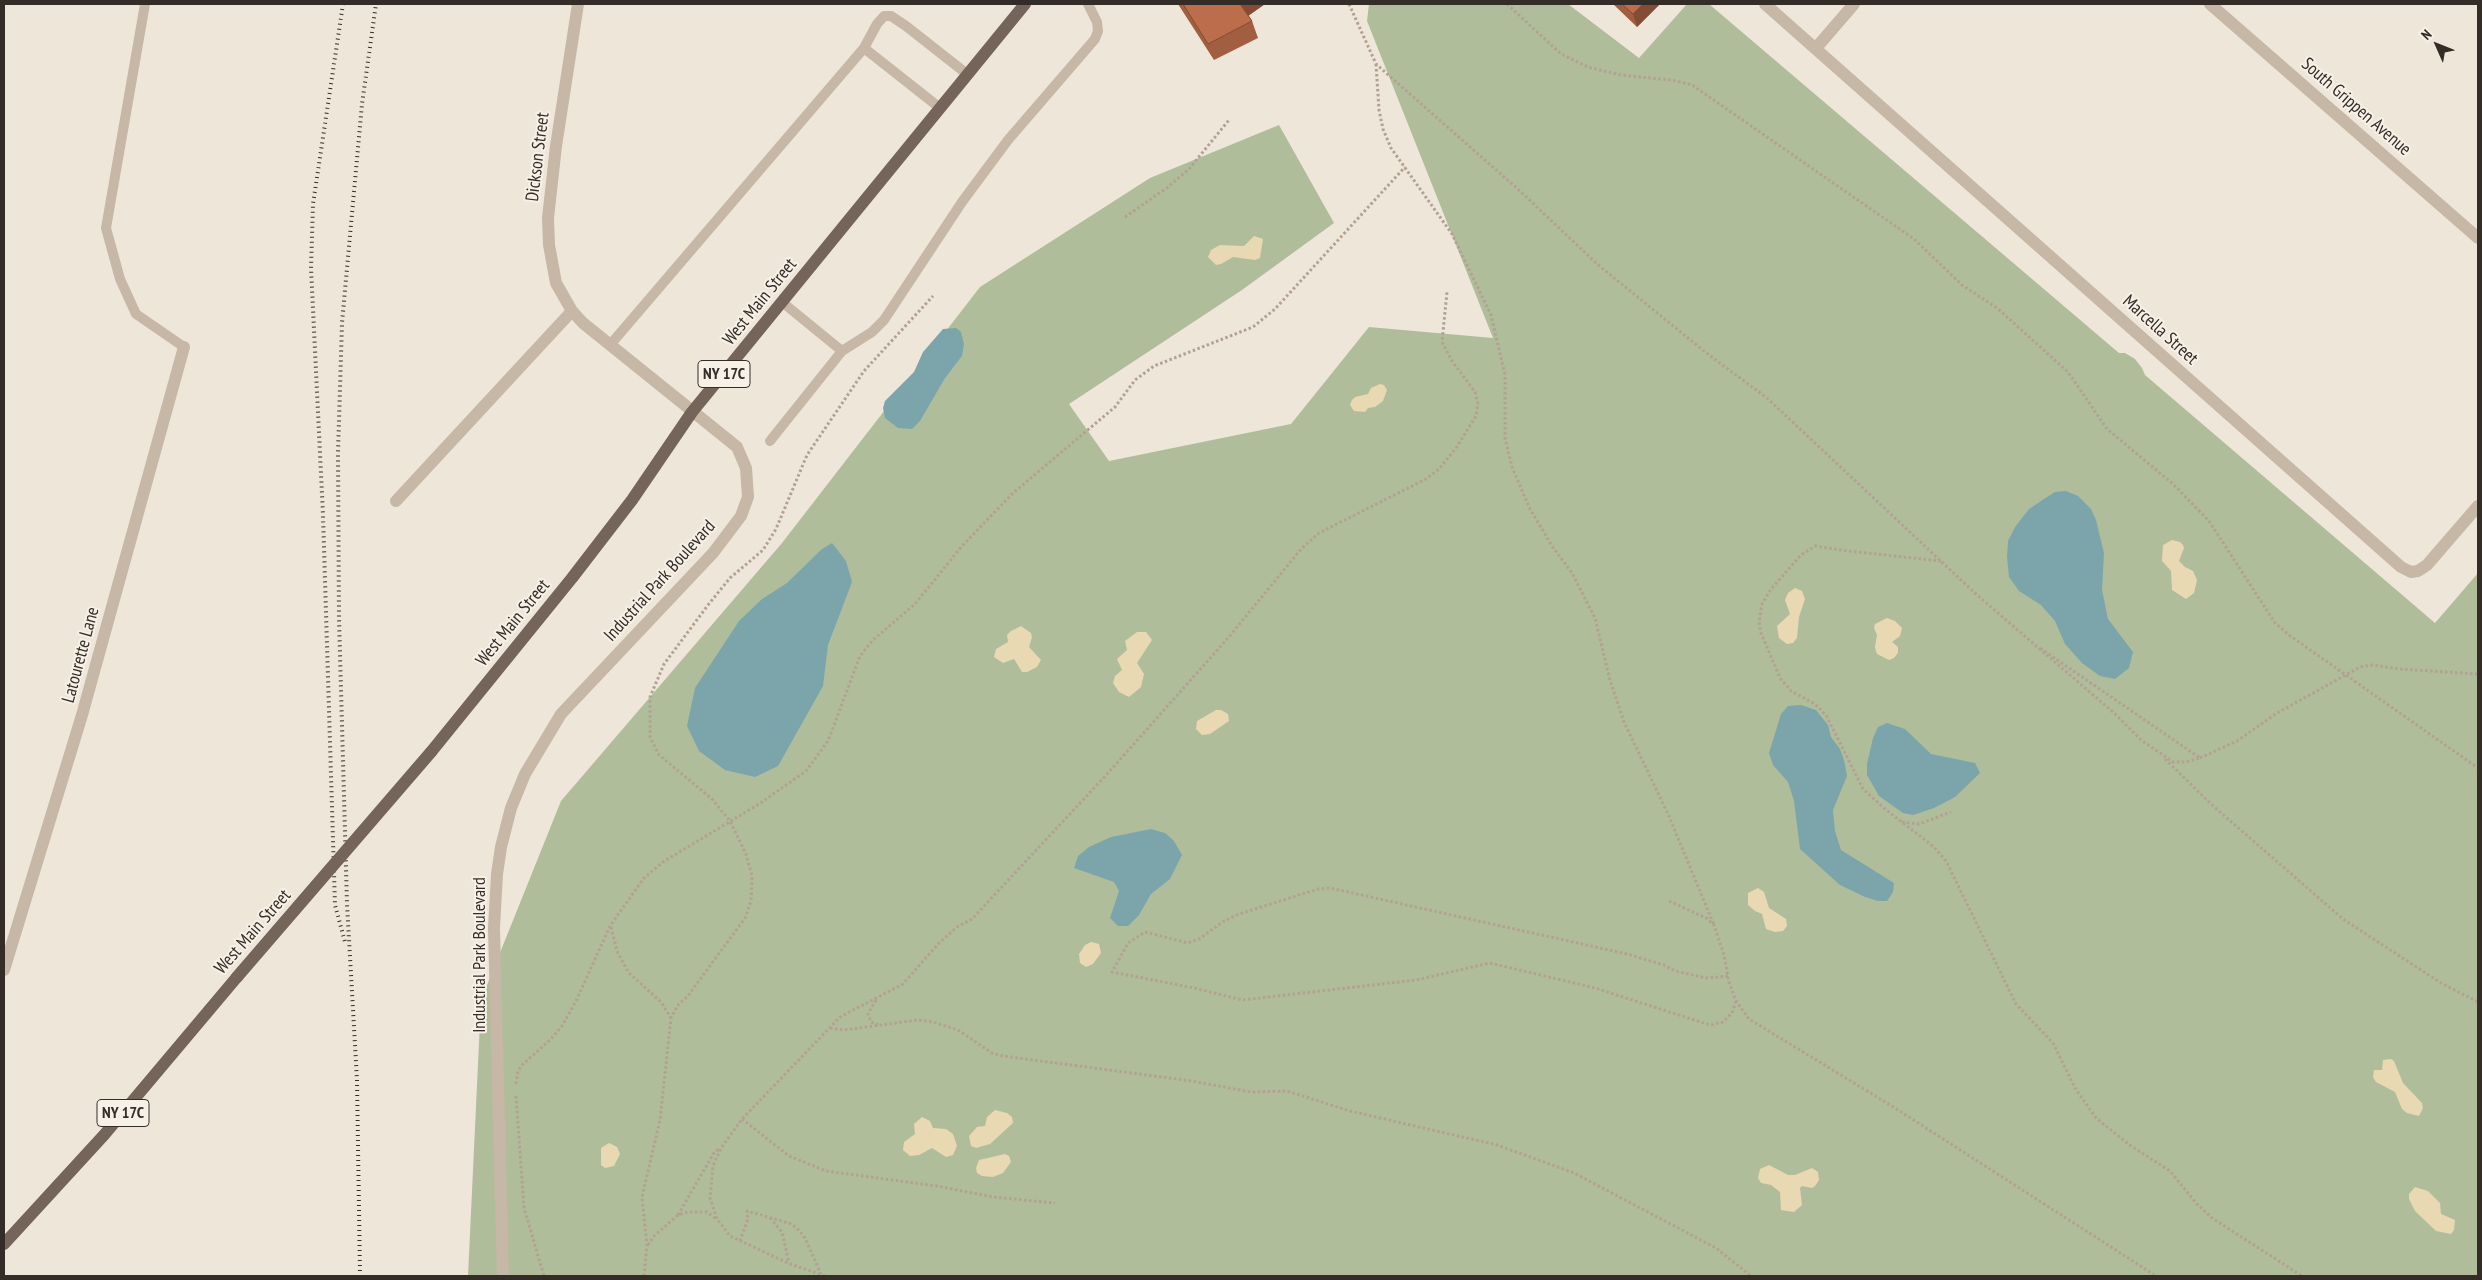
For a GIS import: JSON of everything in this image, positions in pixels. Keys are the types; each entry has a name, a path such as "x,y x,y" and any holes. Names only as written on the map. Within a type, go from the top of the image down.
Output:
{"main road":[{"name":"West Main Street","path":"4,1244 104,1135 431,752 632,500 692,412 1025,4"}],"street":[{"name":"Dickson Street","path":"578,4 556,146 548,218 549,245 556,283 572,311 610,345 692,412"},
{"path":"1765,4 1816,48 1854,4"},
{"name":"South Grippen Avenue","path":"2210,4 2478,238"},
{"name":"Marcella Street","path":"1816,48 2401,567 2411,572 2418,571 2427,565 2478,506"},
{"path":"396,501 572,311"},
{"name":"Latourette Lane","path":"4,970 82,715 184,347"},
{"name":"Industrial Park Boulevard","path":"503,1276 494,928 497,874 501,847 512,808 525,774 561,714 713,553 741,516 748,497 746,468 737,447 692,412"}],"lane":[{"path":"145,4 106,228 120,279 136,314 184,347"},
{"path":"770,441 842,351 872,332 884,320 962,202 1008,140 1095,38 1098,31 1097,22 1088,4"},
{"path":"610,345 864,48 877,24 884,16 891,16 906,26 968,74"},
{"path":"864,48 940,108"},
{"path":"782,302 842,351"}],"path":[{"path":"1349,4 1376,64 1379,110 1383,129 1391,148 1452,234 1491,316 1505,375 1505,438 1512,467 1529,507 1552,546 1572,573 1594,618 1610,680 1624,722 1668,814 1714,926 1736,1001 1749,1019 1765,1031 1895,1108 2156,1276"},
{"path":"1509,4 1561,54 1588,67 1621,75 1672,80 1692,85 1914,239 1962,286 1997,308 2068,372 2107,429 2173,484 2209,520 2275,623 2289,635 2478,768"},
{"path":"1376,64 1520,192 1597,264 1709,355 1767,398 1977,595 2113,712 2141,740 2173,762 2186,762 2200,758 2237,741 2277,713 2360,667 2372,665 2400,669 2478,674"},
{"path":"1125,217 1190,169 1229,120"},
{"path":"544,1276 524,1208 516,1083 518,1071 562,1026 577,999 610,926 644,878 663,862 730,822 806,771 828,741 838,718 851,675 860,656 873,640 915,604 962,546 1013,493 1115,407 1134,380 1154,366 1253,328 1274,309 1404,166"},
{"path":"717,1219 710,1198 711,1176 716,1157 742,1119 840,1017 903,984 939,943 957,927 972,919 1110,772 1228,638 1302,548 1319,534 1426,479 1439,469 1456,448 1476,416 1478,404 1475,392 1452,360 1442,342 1447,292"},
{"path":"644,1276 647,1245 642,1197 660,1120 671,1018 678,1005 687,997 745,918 751,901 750,869 746,854 730,822 712,799 658,755 650,737 650,697 664,664 708,605 730,578 763,550 776,529 807,455 864,371 933,296"},
{"path":"1942,561 1815,546 1801,555 1771,589 1762,604 1759,622 1761,633 1780,678 1791,691 1815,704 1826,715 1863,789 1934,847 1946,861 2016,1004 2053,1043 2074,1088 2096,1118 2131,1146 2170,1171 2196,1203 2212,1218 2302,1276"},
{"path":"2040,648 2200,758"},
{"path":"2159,753 2212,805 2343,919 2441,983 2478,1002"},
{"path":"1902,822 1919,824 1950,812"},
{"path":"1728,976 1706,978 1674,971 1664,965 1627,954 1330,888 1318,889 1239,914 1224,921 1199,939 1188,943 1146,932 1128,943 1112,972 1194,988 1242,1000 1416,980 1490,963 1595,988 1710,1025 1722,1022 1732,1013 1736,1001"},
{"path":"1669,901 1706,918 1714,926"},
{"path":"610,926 617,951 628,972 661,1002 671,1018"},
{"path":"876,999 868,1014 872,1022 878,1026"},
{"path":"830,1028 844,1030 918,1020 933,1022 958,1030 984,1048 1002,1056 1192,1081 1251,1092 1287,1092 1350,1111 1497,1145 1574,1173 1709,1245 1751,1276"},
{"path":"742,1119 789,1156 826,1172 937,1186 993,1197 1055,1203"},
{"path":"647,1245 654,1236 678,1215 715,1151 721,1148"},
{"path":"740,1241 748,1219 747,1210 797,1228 811,1248 823,1275"},
{"path":"678,1215 688,1212 707,1212 717,1219 730,1236 790,1264 823,1275"},
{"path":"769,1217 782,1232 790,1264"}],"green space":[{"path":"1369,4 1568,4 1639,58 1687,4 1709,4 2119,353 2125,353 2135,359 2145,375 2435,623 2478,573 2478,1276 468,1276 481,1000 561,801 782,543 980,287 1150,178 1279,125 1334,223 1242,290 1069,404 1109,461 1291,424 1369,327 1493,338 1367,21"}],"sand":[{"path":"1254,236 1263,239 1260,258 1255,260 1233,257 1216,265 1208,257 1211,250 1220,245 1244,246"},
{"path":"1380,384 1384,385 1387,390 1383,401 1375,407 1368,408 1365,412 1354,411 1350,405 1352,400 1355,397 1368,394 1371,388"},
{"path":"2172,540 2183,545 2184,548 2179,561 2193,571 2197,580 2194,593 2186,599 2172,590 2171,571 2162,561 2163,545"},
{"path":"1795,588 1802,591 1805,599 1799,617 1797,638 1793,643 1787,644 1779,638 1777,626 1790,614 1785,600 1788,593"},
{"path":"1887,618 1895,621 1902,628 1900,636 1892,642 1898,647 1898,653 1889,660 1877,654 1875,647 1877,635 1874,628 1875,624"},
{"path":"1021,626 1031,633 1032,637 1029,647 1041,660 1037,667 1027,672 1022,672 1014,659 1003,663 994,657 996,649 1008,642 1007,635"},
{"path":"1137,632 1146,632 1152,640 1137,663 1144,674 1141,687 1129,697 1119,692 1113,683 1115,676 1122,670 1117,659 1127,650 1125,641"},
{"path":"1216,710 1221,710 1228,714 1229,721 1210,734 1202,735 1196,729 1197,721"},
{"path":"1758,888 1764,892 1769,908 1786,919 1787,926 1783,931 1775,932 1766,929 1762,914 1748,905 1748,893"},
{"path":"1091,942 1099,944 1101,953 1093,964 1086,967 1080,963 1079,954 1085,945"},
{"path":"2391,1059 2394,1061 2403,1083 2422,1103 2423,1108 2419,1116 2407,1113 2402,1109 2395,1092 2376,1082 2373,1077 2374,1070 2382,1070 2383,1060"},
{"path":"995,1110 1007,1113 1012,1117 1013,1123 990,1144 976,1148 971,1146 969,1136 977,1127 985,1126 987,1117"},
{"path":"922,1117 930,1121 933,1128 946,1129 953,1134 957,1146 953,1155 946,1157 932,1148 919,1155 910,1156 903,1150 904,1142 915,1134 914,1124"},
{"path":"609,1143 617,1147 620,1154 614,1166 605,1168 601,1165 601,1148"},
{"path":"1005,1154 1009,1156 1011,1162 1003,1173 993,1177 982,1176 977,1173 976,1168 979,1160"},
{"path":"1769,1165 1788,1175 1795,1175 1812,1168 1818,1172 1819,1180 1815,1186 1812,1188 1802,1186 1800,1188 1802,1205 1794,1212 1781,1210 1780,1192 1771,1185 1761,1183 1758,1178 1760,1169"},
{"path":"2415,1187 2428,1191 2440,1203 2441,1214 2455,1220 2454,1230 2451,1234 2436,1231 2415,1211 2409,1199 2409,1194"}],"water":[{"path":"956,328 961,332 964,344 962,356 945,378 920,421 912,429 898,428 885,418 883,408 885,401 914,372 923,352 943,329"},
{"path":"2066,491 2078,496 2091,509 2096,520 2104,553 2102,590 2108,619 2133,652 2129,668 2115,679 2100,676 2082,663 2065,644 2055,621 2041,605 2019,591 2009,577 2008,541 2015,527 2029,509 2055,492"},
{"path":"832,543 846,561 852,582 828,645 823,686 778,766 755,777 725,770 699,751 687,726 695,688 739,621 762,599 787,583 822,549"},
{"path":"1801,705 1816,710 1828,725 1831,737 1840,749 1844,760 1847,776 1833,810 1835,831 1841,850 1894,883 1893,892 1887,901 1878,901 1865,897 1840,885 1800,849 1794,801 1788,782 1773,765 1769,753 1781,714 1788,706"},
{"path":"1887,723 1905,729 1931,754 1975,763 1980,773 1955,797 1934,808 1913,815 1903,813 1879,796 1867,775 1867,764 1873,738 1878,727"},
{"path":"1151,829 1165,833 1174,841 1182,855 1170,879 1151,894 1139,915 1128,926 1118,926 1110,918 1119,891 1114,882 1074,868 1078,856 1089,847 1111,837"}],"building":[{"path":"1183,4 1240,4 1252,21 1208,44"},
{"path":"1622,4 1643,4 1633,14"}],"railway":[{"path":"343,4 313,204 311,268 323,515 335,905 345,942"},
{"path":"360,1276 357,1080 347,904 339,618 338,453 342,323 362,104 376,4"}]}
